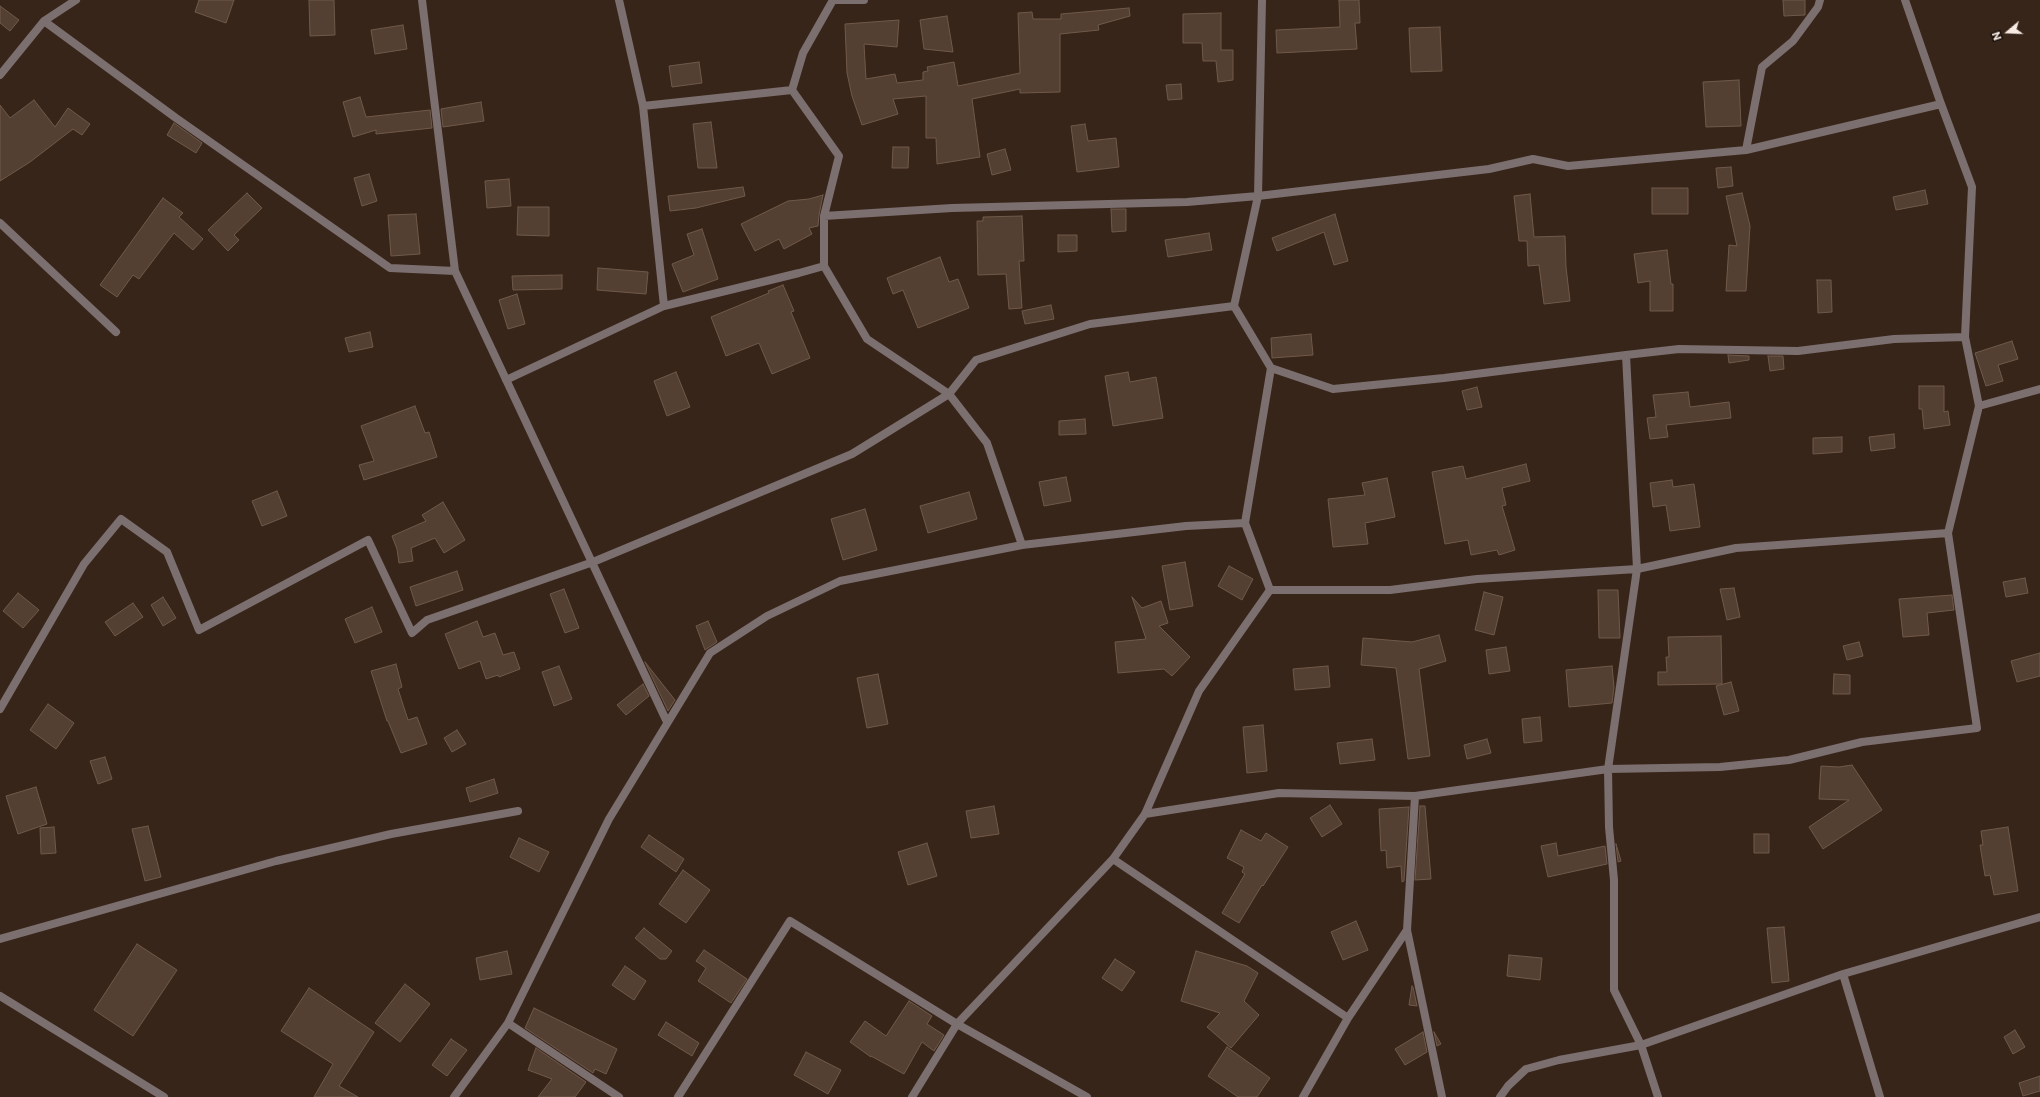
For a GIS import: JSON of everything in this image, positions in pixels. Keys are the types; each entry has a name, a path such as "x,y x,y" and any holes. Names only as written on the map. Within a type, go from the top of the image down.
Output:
{"street":[{"path":"0,75 44,21 76,0"},
{"path":"422,0 455,271 667,722"},
{"path":"619,0 643,106 664,306"},
{"path":"792,90 803,53 833,0 864,0"},
{"path":"1262,0 1258,196 1234,306 1271,368 1245,523 1270,590"},
{"path":"1746,150 1762,67 1793,41 1818,7 1820,0"},
{"path":"1145,814 1279,793 1415,796 1608,769 1720,767 1789,760 1862,742 1977,728 1948,533 1979,406 1965,337 1972,187 1905,0"},
{"path":"44,21 183,123 390,268 455,271"},
{"path":"643,106 792,90"},
{"path":"792,90 839,156 824,216 824,266 867,339 949,394 986,443 1022,545"},
{"path":"824,216 952,208 1187,202 1258,196 1489,169 1533,159 1568,166 1746,150 1941,104"},
{"path":"0,223 116,332"},
{"path":"506,380 664,306 824,266"},
{"path":"0,709 84,564 121,519 167,552 199,630 368,540 412,633 427,620 593,562 852,454 949,394 976,360 1090,324 1234,306"},
{"path":"1271,368 1333,389 1444,378 1679,349 1798,351 1894,339 1965,337"},
{"path":"1626,355 1637,569 1608,769 1609,827 1614,880 1614,990 1641,1045 1658,1097"},
{"path":"1979,406 2040,389"},
{"path":"454,1097 508,1023 609,819 710,653 767,616 840,580 1022,545 1186,526 1245,523"},
{"path":"1270,590 1390,590 1477,579 1637,569 1736,548 1948,533"},
{"path":"912,1097 957,1024 1113,859 1145,814 1200,691 1270,590"},
{"path":"1415,796 1407,930 1442,1097"},
{"path":"0,939 276,860 391,834 518,811"},
{"path":"1113,859 1348,1018"},
{"path":"1500,1097 1508,1086 1526,1069 1559,1060 1641,1045 1843,974 2040,917"},
{"path":"678,1097 790,921 957,1024 1087,1097"},
{"path":"1303,1097 1348,1018 1407,930"},
{"path":"1843,974 1880,1097"},
{"path":"0,996 164,1097"},
{"path":"508,1023 619,1097"}],"building":[{"path":"199,0 234,0 226,23 195,12"},
{"path":"309,0 334,0 335,35 310,36"},
{"path":"1339,0 1359,0 1360,23 1355,23 1357,49 1277,53 1276,30 1340,27"},
{"path":"1783,0 1805,0 1805,15 1784,16"},
{"path":"0,6 19,20 10,31 0,23"},
{"path":"1129,8 1130,16 1098,25 1099,30 1060,34 1060,92 1020,93 1020,89 972,99 980,157 937,164 936,138 926,138 926,96 893,99 898,114 862,125 852,96 847,73 845,24 899,20 897,47 864,44 866,79 895,74 897,83 923,80 923,72 928,71 927,67 954,62 958,86 1020,73 1018,13 1032,12 1033,19 1061,19 1061,14"},
{"path":"1221,13 1221,50 1233,50 1233,80 1218,82 1216,61 1203,61 1202,43 1183,43 1183,14"},
{"path":"947,16 953,52 924,49 920,20"},
{"path":"403,25 407,49 375,54 371,30"},
{"path":"1440,27 1442,71 1411,72 1409,28"},
{"path":"699,62 702,83 672,87 669,66"},
{"path":"1739,80 1741,126 1706,127 1703,82"},
{"path":"1181,84 1182,99 1168,100 1166,85"},
{"path":"360,97 366,117 430,110 432,128 376,134 376,130 353,137 343,102"},
{"path":"34,100 55,127 68,108 90,124 82,135 73,129 30,162 0,181 0,105 10,118"},
{"path":"481,102 484,121 443,127 441,109"},
{"path":"711,122 717,168 698,168 693,124"},
{"path":"174,123 202,143 196,153 167,135"},
{"path":"1085,124 1088,141 1116,138 1119,167 1077,172 1071,126"},
{"path":"893,147 909,147 908,168 892,168"},
{"path":"1005,149 1011,170 992,175 987,154"},
{"path":"1731,167 1733,186 1718,188 1716,168"},
{"path":"369,174 377,201 362,206 354,178"},
{"path":"509,179 511,206 487,208 485,181"},
{"path":"743,187 745,196 696,208 670,211 668,196"},
{"path":"1652,188 1688,188 1688,214 1652,214"},
{"path":"1925,190 1928,204 1896,210 1893,197"},
{"path":"247,193 262,208 234,235 239,240 228,251 208,230"},
{"path":"1742,193 1750,226 1746,291 1726,291 1729,245 1737,246 1726,196"},
{"path":"1530,194 1534,237 1565,236 1566,267 1570,301 1544,304 1539,265 1528,266 1527,241 1519,241 1514,196"},
{"path":"823,195 818,226 809,228 812,234 784,249 779,239 755,251 741,224 788,201 809,199"},
{"path":"163,198 183,213 179,217 203,239 193,250 174,233 139,279 133,275 117,297 100,285"},
{"path":"518,207 549,207 549,236 517,235"},
{"path":"1111,209 1126,209 1126,231 1112,232"},
{"path":"416,214 420,254 391,256 388,215"},
{"path":"1335,214 1348,261 1334,265 1324,232 1277,251 1272,238"},
{"path":"1022,216 1024,261 1019,261 1022,308 1009,309 1006,274 978,275 977,221 983,221 983,217"},
{"path":"702,229 718,279 683,292 672,264 694,255 687,234"},
{"path":"1209,233 1212,250 1168,257 1165,240"},
{"path":"1058,235 1077,235 1077,251 1058,252"},
{"path":"1667,250 1671,284 1673,284 1673,311 1650,311 1650,281 1638,283 1634,254"},
{"path":"940,257 949,282 958,279 969,308 918,328 903,290 893,294 887,278"},
{"path":"598,268 648,272 646,294 597,290"},
{"path":"562,275 562,289 513,290 512,276"},
{"path":"1817,280 1831,280 1832,312 1818,313"},
{"path":"783,285 794,311 791,312 810,358 772,374 759,343 726,356 711,317 769,293 768,291"},
{"path":"517,294 525,324 508,329 499,300"},
{"path":"1051,305 1054,319 1025,324 1022,311"},
{"path":"370,332 373,347 349,352 345,338"},
{"path":"1311,334 1313,355 1272,358 1271,338"},
{"path":"2012,341 2018,359 1998,365 2003,381 1986,386 1975,353"},
{"path":"1728,355 1749,356 1749,360 1729,363"},
{"path":"1768,356 1783,356 1784,369 1770,371"},
{"path":"676,372 690,407 667,416 654,381"},
{"path":"1128,372 1130,382 1156,377 1163,418 1113,426 1105,376"},
{"path":"1919,386 1944,386 1944,412 1948,411 1950,425 1924,429 1922,409 1919,409"},
{"path":"1477,387 1482,407 1467,410 1462,391"},
{"path":"1688,392 1690,407 1729,402 1731,418 1666,425 1668,437 1650,439 1647,418 1656,417 1653,395"},
{"path":"415,406 425,433 429,432 437,457 364,480 359,465 374,461 361,426"},
{"path":"1085,419 1086,434 1059,435 1059,421"},
{"path":"1894,434 1895,448 1871,451 1869,437"},
{"path":"1842,437 1842,452 1813,454 1813,438"},
{"path":"1526,464 1530,481 1502,488 1506,505 1502,506 1515,550 1499,555 1497,550 1471,555 1468,540 1445,544 1432,472 1463,466 1466,479"},
{"path":"1066,477 1071,501 1044,506 1039,482"},
{"path":"1387,478 1395,517 1365,523 1368,544 1333,547 1328,499 1365,495 1362,483"},
{"path":"1672,480 1673,487 1694,484 1700,527 1670,531 1666,505 1653,507 1650,483"},
{"path":"277,491 287,516 262,526 252,501"},
{"path":"969,492 977,519 928,533 920,506"},
{"path":"443,502 465,540 444,553 435,538 411,548 413,561 399,563 397,549 392,536 426,521 422,515"},
{"path":"865,509 877,550 843,560 831,519"},
{"path":"1185,562 1193,606 1170,610 1162,566"},
{"path":"1229,566 1253,579 1242,600 1218,586"},
{"path":"457,571 463,590 416,606 410,587"},
{"path":"2025,578 2028,593 2006,597 2003,582"},
{"path":"1734,588 1740,617 1727,620 1720,589"},
{"path":"564,589 579,628 565,633 550,594"},
{"path":"1598,590 1618,590 1620,638 1599,638"},
{"path":"1484,592 1503,597 1494,635 1475,630"},
{"path":"18,593 39,610 23,628 3,611"},
{"path":"1952,595 1954,610 1927,613 1929,635 1903,637 1899,599"},
{"path":"163,597 176,618 163,626 151,605"},
{"path":"1132,597 1142,608 1161,601 1168,623 1159,626 1190,657 1172,676 1164,669 1118,673 1115,642 1146,639"},
{"path":"133,603 143,617 115,636 105,622"},
{"path":"372,607 382,632 355,643 345,619"},
{"path":"477,621 483,637 495,633 503,655 514,652 520,669 499,677 498,675 486,679 480,661 459,669 445,634"},
{"path":"708,621 717,642 705,650 696,626"},
{"path":"1439,635 1446,661 1419,669 1430,756 1408,759 1396,668 1361,665 1363,638 1412,642"},
{"path":"1721,636 1722,684 1658,685 1658,672 1667,672 1666,657 1669,657 1668,637"},
{"path":"1859,642 1863,656 1847,660 1843,646"},
{"path":"1506,647 1510,671 1489,674 1486,650"},
{"path":"2040,653 2040,676 2017,682 2011,661"},
{"path":"645,662 675,700 668,711"},
{"path":"396,664 402,687 398,689 408,720 417,717 427,744 401,753 387,721 371,671"},
{"path":"559,666 572,699 554,706 542,672"},
{"path":"1328,666 1330,687 1295,690 1293,669"},
{"path":"1612,666 1614,687 1612,703 1569,707 1566,670"},
{"path":"878,674 888,724 867,728 857,678"},
{"path":"1834,674 1850,675 1850,694 1833,694"},
{"path":"1731,682 1739,711 1724,715 1716,686"},
{"path":"643,684 649,696 626,715 617,705"},
{"path":"48,704 74,723 56,749 30,730"},
{"path":"1540,717 1542,741 1524,743 1522,719"},
{"path":"1263,725 1267,771 1247,773 1243,727"},
{"path":"457,730 466,744 452,752 444,738"},
{"path":"1372,739 1375,760 1340,764 1337,743"},
{"path":"1487,739 1491,753 1467,759 1464,745"},
{"path":"105,757 112,779 98,784 90,761"},
{"path":"1852,765 1882,810 1823,849 1809,827 1849,800 1819,799 1821,766 1839,767"},
{"path":"494,779 498,793 470,802 466,788"},
{"path":"36,787 47,824 18,834 6,796"},
{"path":"1330,805 1342,824 1322,837 1310,818"},
{"path":"994,806 999,834 971,838 966,811"},
{"path":"1420,806 1425,806 1431,879 1415,880"},
{"path":"1409,807 1404,881 1402,882 1401,866 1387,868 1386,850 1381,851 1379,809"},
{"path":"148,826 161,877 145,881 132,829"},
{"path":"54,827 56,853 41,854 40,828"},
{"path":"2008,827 2018,891 1994,895 1990,875 1985,876 1980,845 1983,845 1981,831"},
{"path":"1241,830 1261,841 1266,833 1288,847 1263,886 1262,885 1239,923 1222,913 1245,874 1242,872 1244,867 1227,858"},
{"path":"1754,834 1769,834 1769,853 1754,853"},
{"path":"649,835 684,859 676,872 641,847"},
{"path":"519,838 549,852 539,872 510,857"},
{"path":"927,843 937,876 908,885 898,852"},
{"path":"1556,843 1558,856 1605,846 1607,864 1548,877 1541,846"},
{"path":"1616,844 1621,861 1618,862"},
{"path":"683,870 710,890 686,923 659,904"},
{"path":"1356,921 1368,950 1343,960 1331,932"},
{"path":"1784,927 1789,981 1772,983 1767,928"},
{"path":"644,928 672,951 666,959 660,959 635,938"},
{"path":"137,944 177,970 133,1036 94,1010"},
{"path":"704,950 747,979 731,1003 698,981 706,968 696,961"},
{"path":"507,951 512,974 480,980 476,958"},
{"path":"1196,951 1247,966 1258,973 1244,1001 1259,1015 1231,1048 1207,1027 1220,1013 1181,1001"},
{"path":"1509,955 1542,958 1540,980 1507,976"},
{"path":"1115,959 1135,972 1122,991 1102,978"},
{"path":"625,966 646,981 634,1000 612,985"},
{"path":"405,984 430,1004 400,1042 375,1023"},
{"path":"1412,986 1413,987 1417,1006 1409,1005"},
{"path":"309,988 374,1032 339,1086 358,1097 314,1097 333,1064 281,1031"},
{"path":"909,1001 932,1016 927,1024 944,1035 934,1051 922,1042 904,1074 871,1057 850,1042 865,1021 886,1036"},
{"path":"534,1008 617,1049 606,1074 595,1069 593,1073 525,1028"},
{"path":"666,1022 699,1043 692,1056 658,1035"},
{"path":"2015,1030 2025,1047 2013,1054 2004,1037"},
{"path":"1423,1032 1427,1052 1405,1065 1395,1049"},
{"path":"1434,1032 1441,1044 1437,1046"},
{"path":"451,1039 467,1050 447,1076 432,1065"},
{"path":"1227,1047 1270,1078 1257,1097 1238,1097 1208,1076"},
{"path":"536,1048 586,1082 575,1097 538,1097 552,1079 528,1070"},
{"path":"806,1052 841,1070 828,1094 794,1075"},
{"path":"2040,1076 2040,1091 2023,1096 2019,1083"}]}
